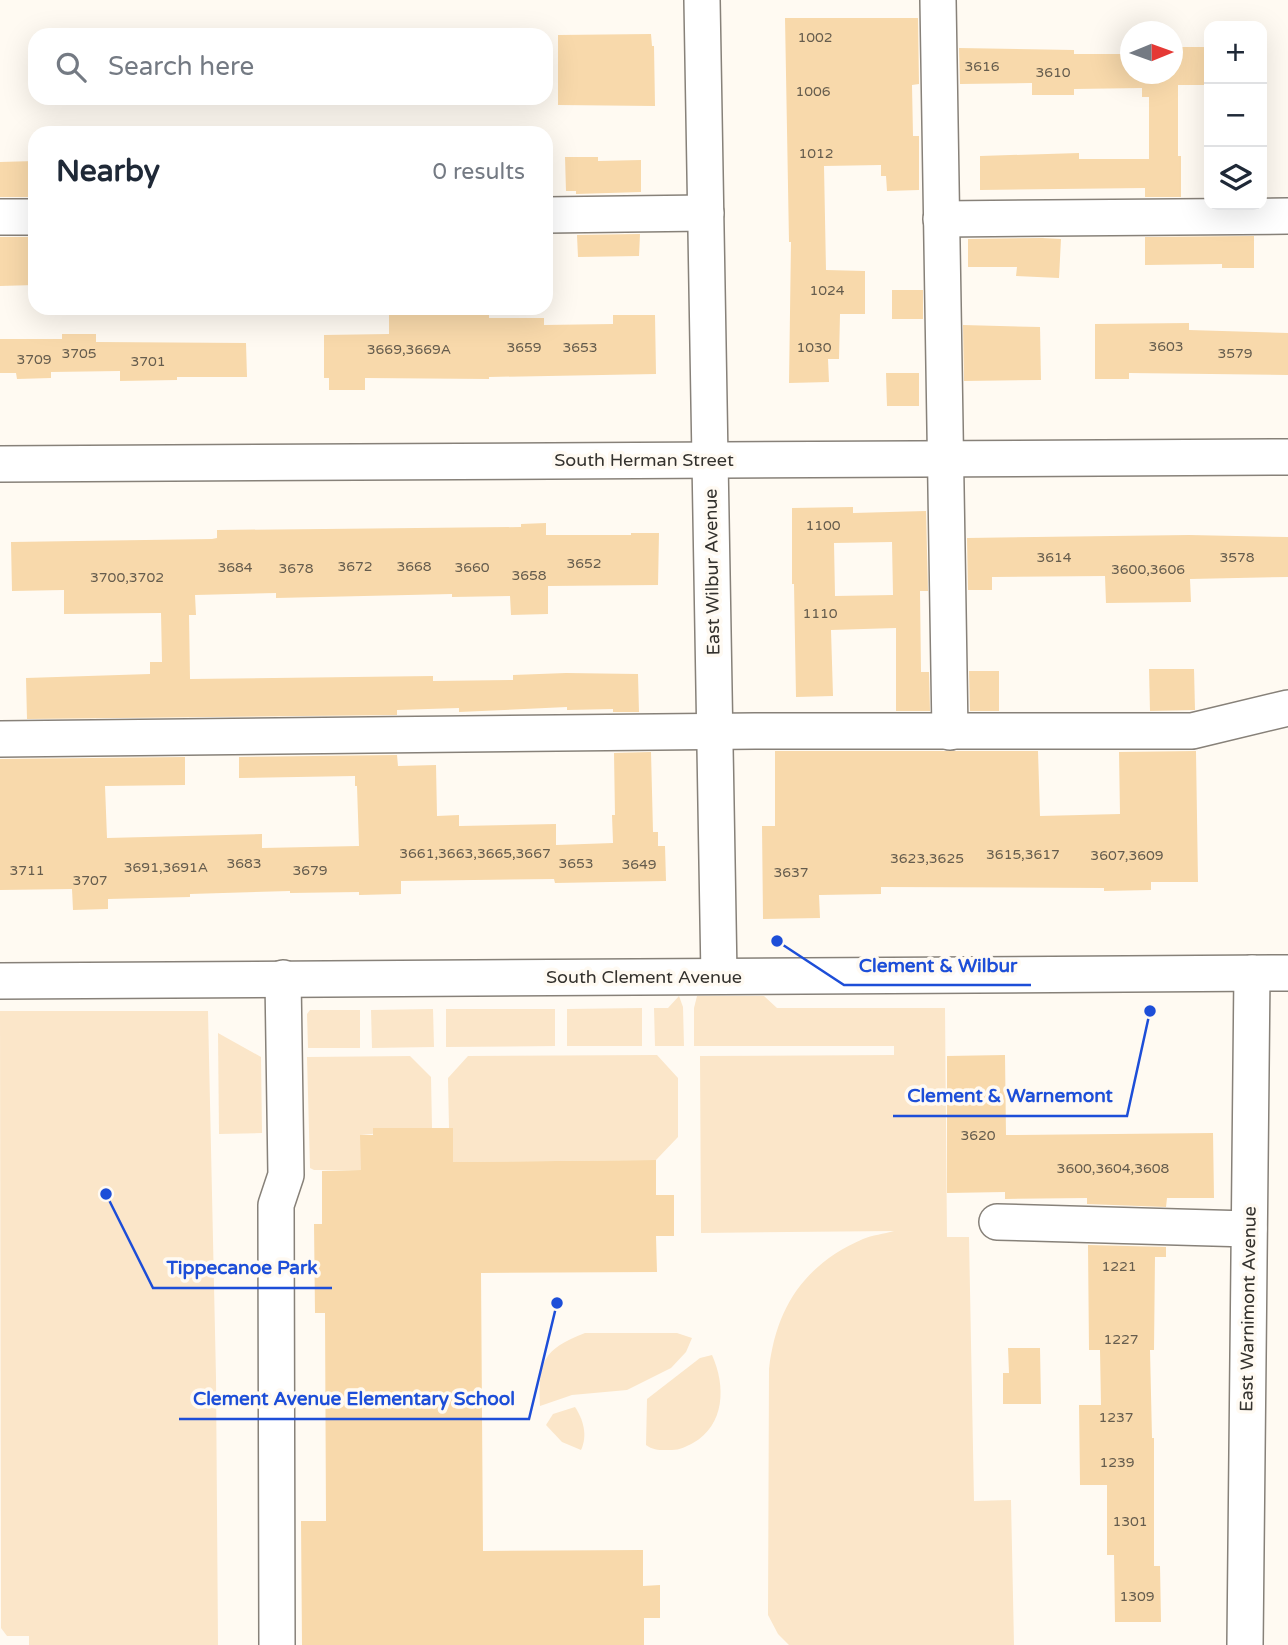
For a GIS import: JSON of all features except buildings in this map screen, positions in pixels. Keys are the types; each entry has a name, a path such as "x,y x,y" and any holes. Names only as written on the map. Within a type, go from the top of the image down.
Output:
{"street":[{"name":"East Wilbur Avenue","path":"702,0 719,976"},
{"path":"938,0 950,732"},
{"path":"553,215 706,214"},
{"path":"941,219 1288,216"},
{"path":"0,217 28,217"},
{"name":"South Herman Street","path":"0,464 1288,457"},
{"path":"0,739 715,732 1192,731 1288,708"},
{"name":"East Warnimont Avenue","path":"1245,1645 1252,973"},
{"name":"South Clement Avenue","path":"0,981 1288,973"},
{"path":"277,1645 276,1205 286,1175 283,978"},
{"path":"997,1222 1249,1229"}],"shaded area":[{"path":"679,996 683,1007 684,1046 655,1046 654,1008 668,1008"},
{"path":"697,996 764,996 777,1008 945,1008 947,1237 969,1237 974,1501 1011,1500 1014,1645 789,1645 778,1634 768,1615 769,1369 778,1326 797,1290 825,1261 863,1239 894,1231 701,1233 700,1056 894,1055 894,1046 694,1046 694,1008"},
{"path":"642,1008 642,1046 567,1046 567,1009"},
{"path":"433,1009 434,1047 372,1048 371,1010"},
{"path":"446,1009 555,1009 555,1046 446,1047"},
{"path":"310,1010 360,1010 360,1048 308,1048 307,1014"},
{"path":"0,1011 208,1011 216,1377 218,1645 29,1645 29,1636 7,1636 1,1628"},
{"path":"218,1033 261,1057 262,1133 219,1134"},
{"path":"657,1055 678,1078 678,1137 656,1160 453,1162 448,1078 468,1056"},
{"path":"410,1056 431,1077 432,1128 361,1135 366,1170 310,1168 307,1057"},
{"path":"585,1333 677,1333 692,1338 686,1352 671,1368 627,1390 572,1395 540,1406 540,1378 546,1359 560,1345"},
{"path":"712,1355 721,1392 717,1415 711,1426 704,1435 680,1449 658,1450 646,1445 647,1399 700,1358"},
{"path":"575,1407 584,1427 581,1450 562,1442 546,1425 553,1414"}],"place":[{"name":"Clement & Wilbur","path":"777,941"},
{"name":"Clement & Warnemont","path":"1150,1011"},
{"name":"Tippecanoe Park","path":"106,1194"},
{"name":"Clement Avenue Elementary School","path":"557,1303"}]}
